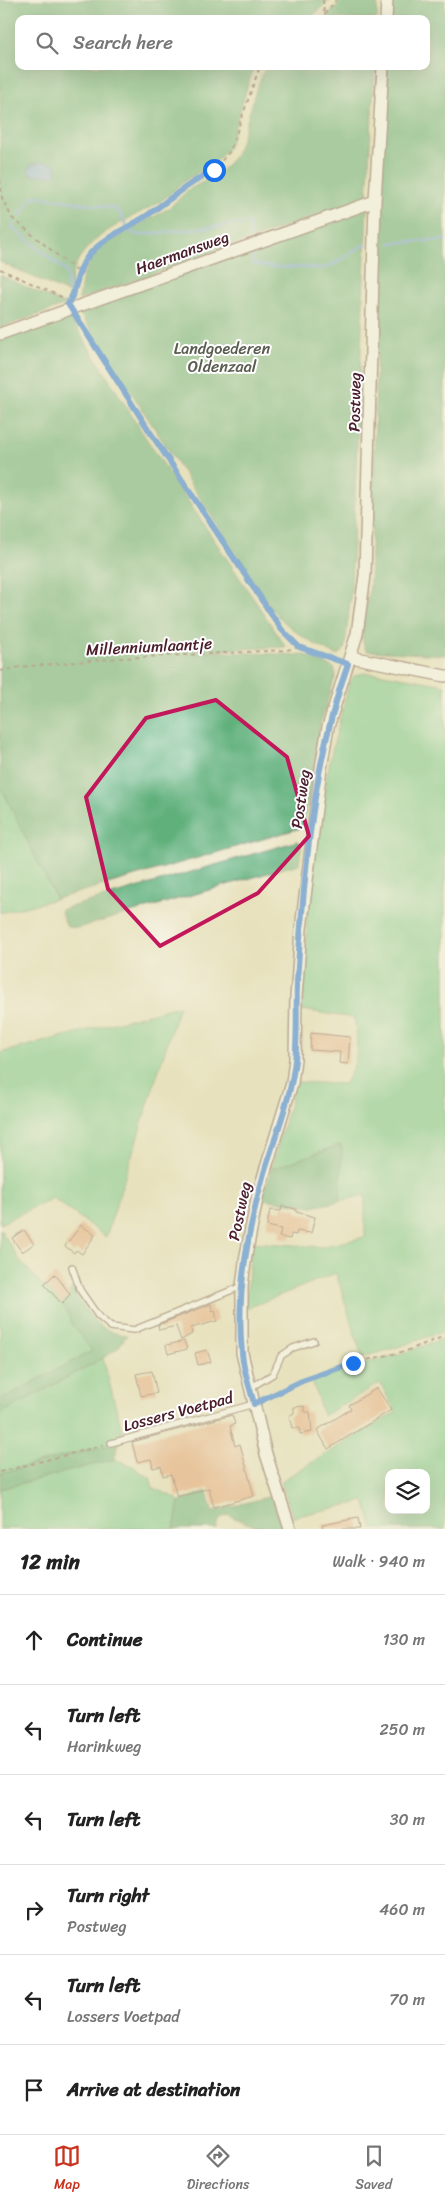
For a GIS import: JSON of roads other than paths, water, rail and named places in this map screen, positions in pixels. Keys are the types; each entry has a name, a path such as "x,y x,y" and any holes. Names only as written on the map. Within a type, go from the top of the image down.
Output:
{"street":[{"path":"386,15 387,0"},
{"name":"Postweg","path":"290,1529 266,1454 242,1353 242,1286 246,1254 258,1194 292,1083 296,1059 296,998 301,928 312,832 328,727 349,661 362,606 366,575 375,201 383,70"},
{"name":"Haermansweg","path":"0,334 69,307 375,201"},
{"path":"349,661 445,676"}],"lane":[{"path":"72,1267 80,1290 98,1316 112,1327 134,1330 242,1286"},
{"path":"250,1388 273,1374 281,1356 293,1348 314,1341"},
{"name":"Lossers Voetpad","path":"111,1443 254,1404"}],"water":[{"path":"42,162 53,163 57,168 57,173 54,176 30,175 28,170 32,164"}],"waterway":[{"path":"19,216 34,196 114,208 120,213 129,231 139,235 248,223 251,239"},
{"path":"13,224 13,228 66,271 69,291"},
{"path":"390,243 445,240"},
{"path":"252,249 253,264 273,267 324,268 336,263 357,248 366,245"}],"park label":[{"name":"Landgoederen Oldenzaal","path":"222,357"}]}
